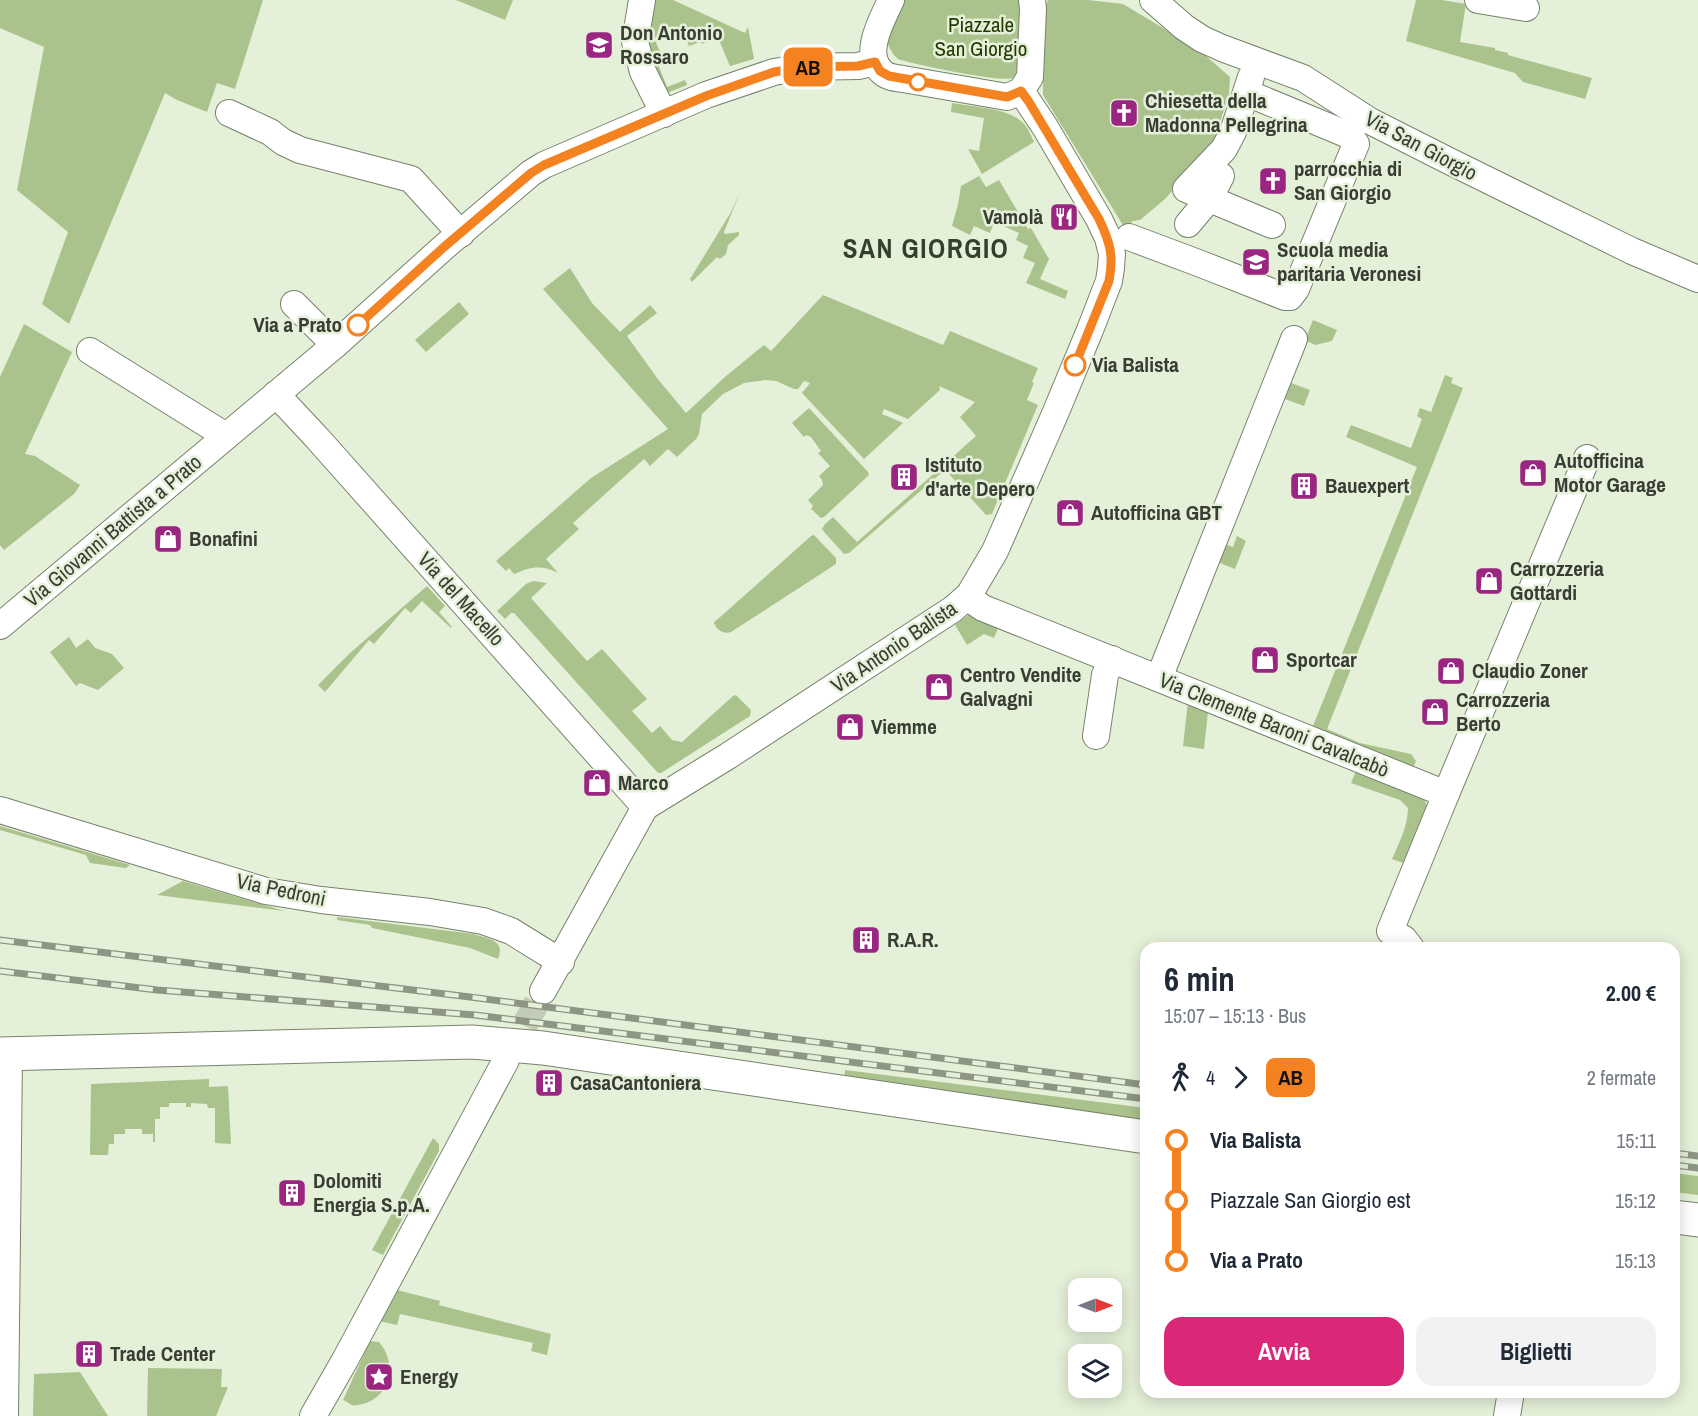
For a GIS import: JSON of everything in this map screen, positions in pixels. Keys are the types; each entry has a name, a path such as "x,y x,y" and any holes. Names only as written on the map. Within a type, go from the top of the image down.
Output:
{"main road":[{"path":"5,1054 472,1042 508,1044 1140,1136"},
{"path":"1680,1218 1698,1221"}],"street":[{"path":"642,0 635,42 643,72 664,114"},
{"path":"891,0 874,39 873,53 880,71 903,79 1007,97 1021,91 1031,72 1032,0"},
{"name":"Via San Giorgio","path":"1153,0 1184,27 1202,39 1303,78 1370,121 1632,251 1698,279"},
{"path":"1478,0 1526,8"},
{"path":"1256,60 1235,135 1186,189 1272,225"},
{"name":"Via Giovanni Battista a Prato","path":"0,626 335,345 531,173 544,165 714,92 774,72 804,67 858,66 875,62"},
{"name":"Via Antonio Balista","path":"543,992 645,807 936,621 969,595 995,551 1109,281 1112,254 1108,238 1099,219 1045,126 1021,91"},
{"path":"1129,237 1182,242 1285,297 1290,297 1296,289 1356,144 1351,136 1247,93"},
{"path":"229,113 270,132 283,142 300,150 411,179 461,234"},
{"path":"1182,242 1221,176"},
{"path":"294,304 335,345"},
{"path":"1159,678 1294,339"},
{"name":"Via Giovanni Battista a Prato","path":"90,351 226,436"},
{"name":"Via del Macello","path":"276,394 349,473 645,807"},
{"path":"1406,942 1390,931 1587,458"},
{"name":"Via Clemente Baroni Cavalcabò","path":"969,595 983,608 1446,794"},
{"path":"1096,736 1105,675 1112,659"},
{"name":"Via Pedroni","path":"0,810 266,891 483,921 511,931 561,962"},
{"path":"5,1054 3,1303 5,1416"},
{"path":"313,1416 506,1060"},
{"path":"1507,1416 1510,1398"}],"green space":[{"path":"0,0 263,0 235,89 217,83 207,112 165,93 69,324 42,304 68,232 17,190 44,47 0,28"},
{"path":"456,0 513,0 505,20"},
{"path":"650,0 673,0 745,33 748,27 754,59 730,66 718,38 689,46 682,28 654,38 662,56 656,59 667,87 685,80 687,85 667,93 647,56"},
{"name":"Piazzale San Giorgio","path":"904,0 1021,0 1017,71 1012,78 1005,79 938,69 898,59 887,43"},
{"path":"1048,0 1088,0 1123,4 1198,49 1230,77 1229,94 1213,144 1165,199 1140,220 1133,221 1124,227 1043,95 1043,12"},
{"path":"1416,0 1442,0 1466,4 1460,42 1495,48 1508,55 1592,78 1585,99 1523,82 1515,73 1406,41"},
{"path":"952,103 991,109 1011,115 1025,125 1034,142 982,174 968,149 979,151 984,118 951,112"},
{"path":"979,176 986,187 999,180 1049,259 1040,279 1068,291 1065,299 1026,283 1035,263 1023,258 1028,246 1016,240 1019,233 994,222 990,233 974,226 970,235 952,226 961,186"},
{"path":"741,190 724,232 725,234 739,232 739,235 728,245 726,254 720,259 717,257 692,282 690,279 731,212"},
{"path":"570,268 592,303 620,332 650,305 657,313 627,336 686,413 764,345 771,351 823,295 943,345 950,331 1038,368 1027,400 1038,405 992,514 986,515 949,474 940,474 849,553 844,554 822,529 825,524 833,517 857,542 976,436 960,417 975,402 939,386 940,390 908,419 884,409 882,414 903,423 864,459 802,393 810,383 804,381 798,389 794,389 776,381 765,380 744,383 723,394 702,414 699,434 677,457 668,449 650,466 644,459 573,523 579,529 546,559 558,573 541,568 530,568 514,574 509,568 506,571 496,561 591,478 668,429 543,289"},
{"path":"459,302 469,314 426,352 415,340"},
{"path":"1313,320 1337,330 1332,341 1315,345 1305,340"},
{"path":"24,324 72,352 25,454 35,456 80,485 74,494 4,550 0,545 0,377"},
{"path":"1445,375 1453,378 1451,383 1463,388 1327,729 1360,743 1411,754 1416,761 1413,769 1311,731 1417,467 1346,437 1351,425 1411,448 1422,419 1417,416 1420,408 1431,412"},
{"path":"1291,383 1310,390 1304,406 1285,399"},
{"path":"809,408 869,475 821,518 811,509 813,506 808,500 823,485 819,476 830,466 818,453 821,451 811,437 806,435 804,437 792,423"},
{"path":"814,535 836,558 836,564 731,632 726,633 718,629 714,622"},
{"path":"1237,536 1246,541 1235,569 1215,561 1222,543 1233,547"},
{"path":"533,581 547,583 531,598 587,661 602,649 647,699 632,711 652,733 660,726 672,740 682,742 736,695 751,710 750,716 658,773 514,613 505,619 497,611 526,584"},
{"path":"427,586 445,606 439,612 451,628 422,601 411,613 405,608 374,644 369,640 325,692 318,685 349,654"},
{"path":"970,614 999,626 994,638 984,634 967,645 955,625"},
{"path":"69,637 76,648 88,639 95,648 112,654 124,668 98,690 80,683 76,686 50,652"},
{"path":"1188,701 1208,712 1204,749 1183,746"},
{"path":"1357,768 1424,799 1427,806 1426,813 1406,864 1392,859 1405,828 1408,808 1400,800 1351,783"},
{"path":"0,826 130,865 126,868 90,863 86,855 0,830"},
{"path":"183,881 285,911 157,895"},
{"path":"337,917 474,934 494,941 500,948 500,953 498,959 470,948 372,928 370,925 337,920"},
{"path":"845,1070 1140,1107 1140,1124 844,1080"},
{"path":"209,1079 209,1087 228,1086 231,1144 215,1143 215,1108 208,1108 207,1104 191,1103 191,1107 186,1107 186,1103 169,1103 169,1107 160,1107 160,1119 155,1119 155,1142 153,1142 153,1134 142,1134 142,1129 125,1129 125,1134 114,1134 114,1144 109,1144 108,1155 90,1155 91,1084"},
{"path":"433,1138 439,1144 439,1151 383,1255 372,1250"},
{"path":"1680,1174 1698,1176 1698,1195 1680,1193"},
{"path":"393,1289 440,1301 439,1305 551,1334 547,1355 531,1351 533,1343 400,1314 397,1325 379,1321"},
{"path":"370,1341 379,1342 384,1350 388,1358 389,1376 382,1392 375,1398 366,1403 352,1405 343,1400"},
{"path":"148,1368 222,1369 221,1387 228,1387 216,1416 147,1416"},
{"path":"80,1372 108,1416 33,1416 34,1374"}],"tunnel":[{"path":"506,1060 543,991"}],"railway":[{"path":"0,940 470,997 1140,1084"},
{"path":"0,971 157,990 475,1015 1140,1098"},
{"path":"1680,1154 1698,1156"},
{"path":"1680,1166 1698,1168"}],"bus line":[{"name":"AB","path":"358,325 444,247 531,173 544,165 706,96 774,72 804,67 858,66 875,62 880,71 903,79 1007,97 1021,91 1045,126 1099,219 1108,238 1112,254 1109,281 1075,365"}],"place":[{"name":"Don Antonio Rossaro","path":"599,45"},
{"name":"Chiesetta della Madonna Pellegrina","path":"1124,113"},
{"name":"parrocchia di San Giorgio","path":"1273,181"},
{"name":"Vamolà","path":"1064,217"},
{"name":"Scuola media paritaria Veronesi","path":"1256,262"},
{"name":"Via a Prato","path":"358,325"},
{"name":"Via Balista","path":"1075,365"},
{"name":"Autofficina Motor Garage","path":"1533,473"},
{"name":"Istituto d'arte Depero","path":"904,477"},
{"name":"Bauexpert","path":"1304,486"},
{"name":"Autofficina GBT","path":"1070,513"},
{"name":"Bonafini","path":"168,539"},
{"name":"Carrozzeria Gottardi","path":"1489,581"},
{"name":"Sportcar","path":"1265,660"},
{"name":"Claudio Zoner","path":"1451,671"},
{"name":"Centro Vendite Galvagni","path":"939,687"},
{"name":"Carrozzeria Berto","path":"1435,712"},
{"name":"Viemme","path":"850,727"},
{"name":"Marco","path":"597,783"},
{"name":"R.A.R.","path":"866,940"},
{"name":"CasaCantoniera","path":"549,1083"},
{"name":"Dolomiti Energia S.p.A.","path":"292,1193"},
{"name":"Trade Center","path":"89,1354"},
{"name":"Energy","path":"379,1377"}],"district":[{"name":"SAN GIORGIO","path":"926,249"}]}
